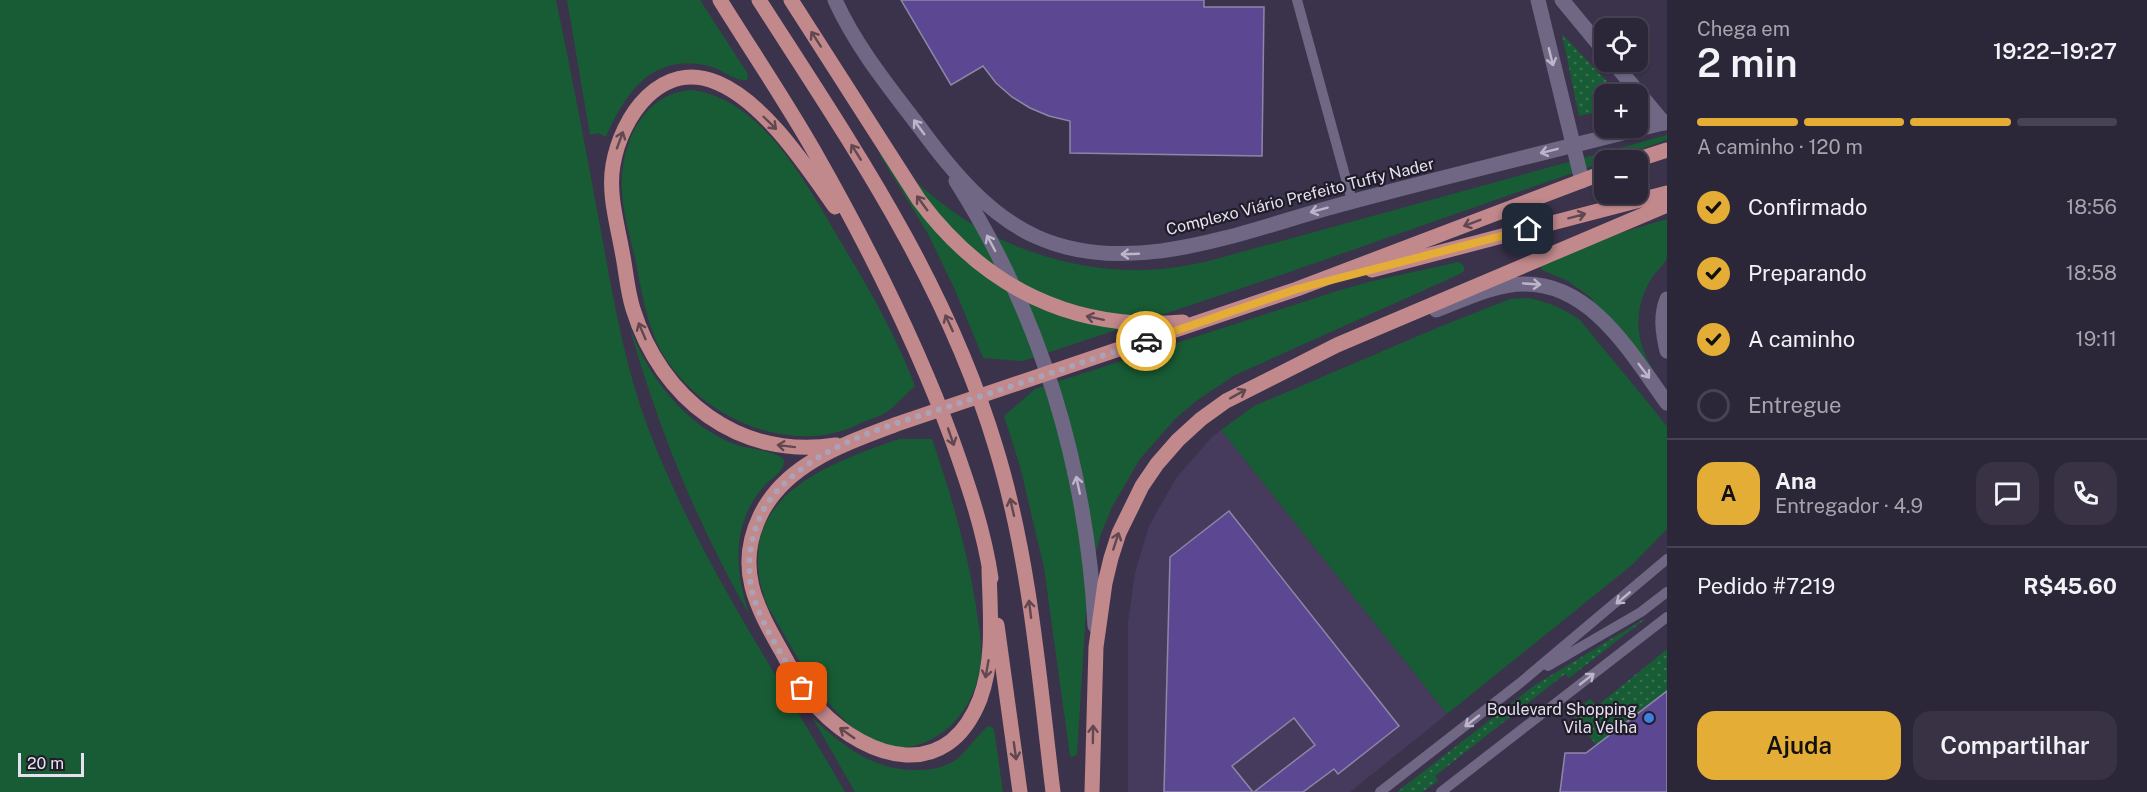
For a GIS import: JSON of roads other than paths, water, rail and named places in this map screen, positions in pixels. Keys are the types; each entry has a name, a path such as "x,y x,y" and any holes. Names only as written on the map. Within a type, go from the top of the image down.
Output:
{"main road":[{"path":"720,0 813,149 892,297 941,407 981,527 1020,792"},
{"path":"759,0 908,238 956,338 977,390 1012,505 1024,564 1053,792"},
{"path":"790,0 919,200 952,240 992,274 1014,288 1052,305 1086,316 1138,324 1164,324 1215,317"},
{"name":"Complexo Viário Prefeito Tuffy Nader","path":"836,0 873,65 939,154 988,204 1015,225 1036,237 1059,245 1111,254 1137,254 1204,242 1352,201 1665,122"},
{"path":"1538,0 1582,181"},
{"path":"1562,0 1594,39"},
{"path":"1622,72 1665,122"},
{"path":"845,444 800,448 777,445 745,436 715,422 681,394 652,353 632,307 613,203 612,167 629,119 649,94 674,80 704,79 717,83 753,107 786,140 867,250"},
{"path":"1648,156 1667,150"},
{"path":"939,154 967,199 1011,282 1053,389 1067,440 1083,512 1093,595 1096,647 1092,792"},
{"path":"989,569 990,651 980,699 956,736 932,751 903,756 875,750 834,724 817,707 802,688 762,618 752,593 749,562 751,545 761,514 777,490 813,461 845,444 897,424 1297,289 1594,176"},
{"path":"1297,289 1667,193"},
{"path":"1096,647 1105,584 1119,533 1142,486 1178,440 1201,419 1226,400 1337,345 1667,205"},
{"path":"1337,345 1498,288 1523,284 1544,285 1565,292 1605,322 1667,403"},
{"path":"1667,299 1662,333 1667,351"}],"lane":[{"path":"1297,0 1352,201"},
{"path":"1380,792 1520,683 1667,559"},
{"path":"1520,683 1665,598"},
{"path":"1441,792 1667,617"}],"place":[{"name":"Boulevard Shopping Vila Velha","path":"1649,718"}]}
